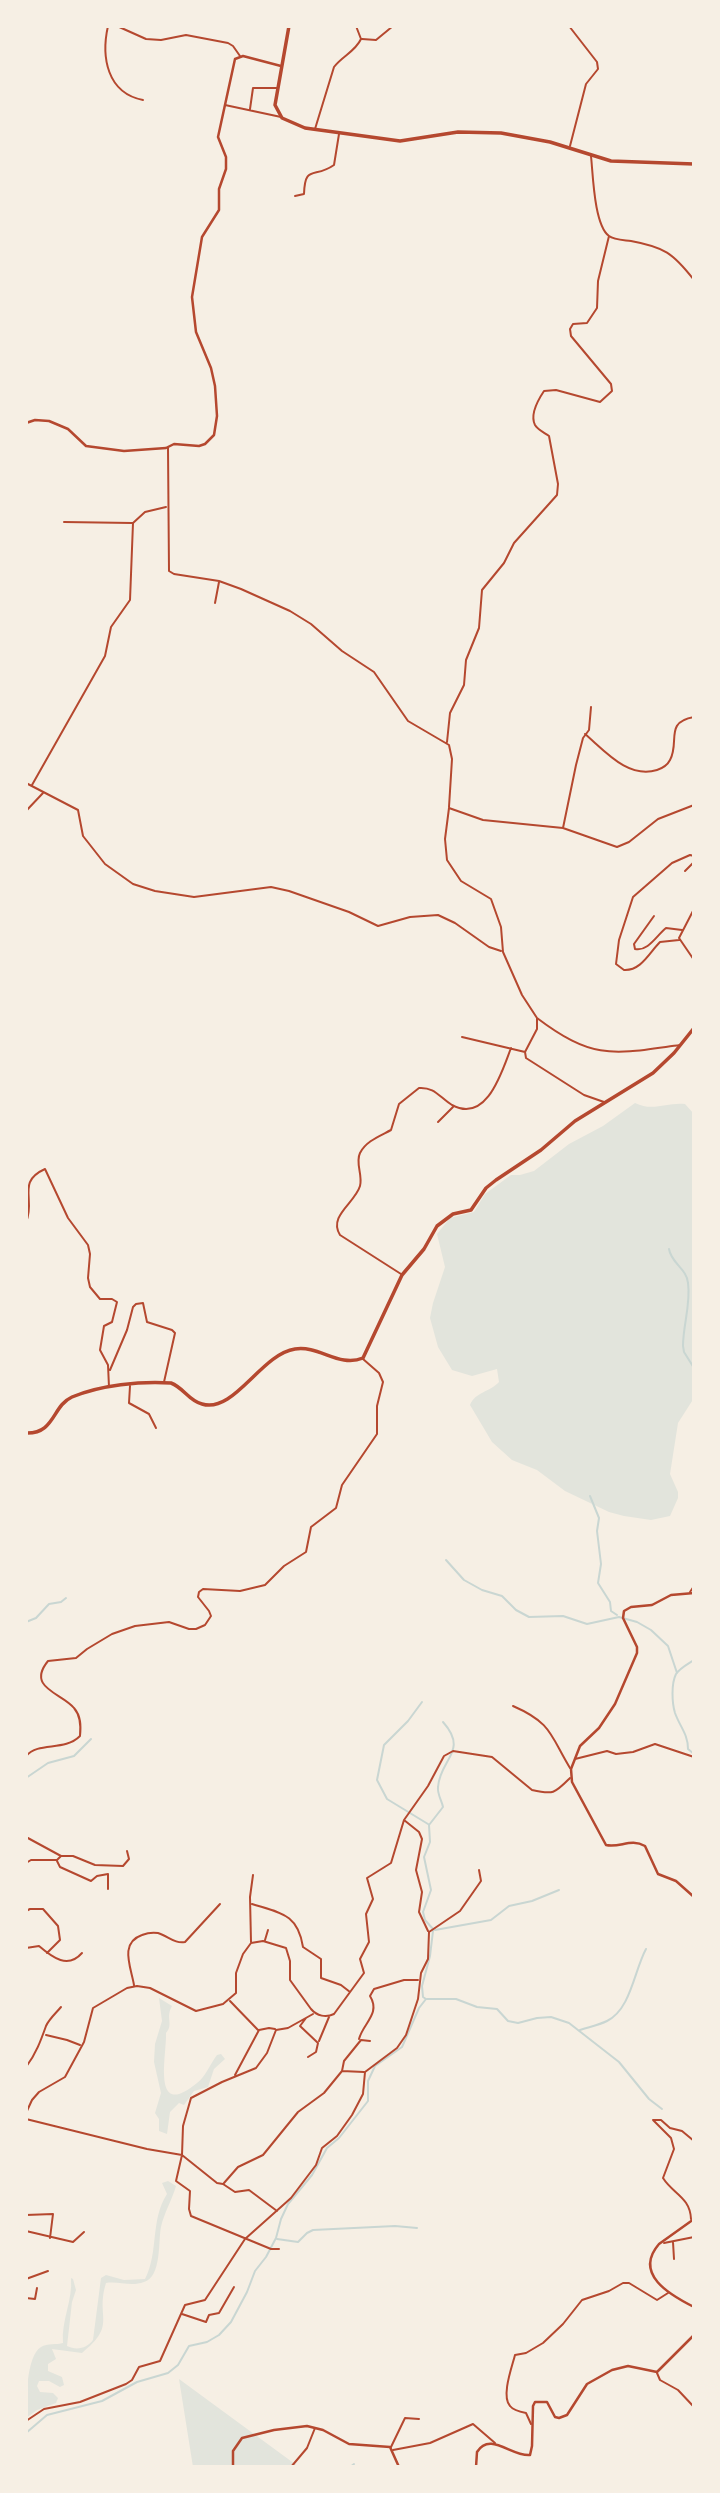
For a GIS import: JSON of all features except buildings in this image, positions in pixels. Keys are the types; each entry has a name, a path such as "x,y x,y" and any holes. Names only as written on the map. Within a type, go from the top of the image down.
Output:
{"main road":[{"path":"289,26 275,105 282,118 289,123 315,131 400,141 457,132 501,133 570,147 611,161 694,164"},
{"path":"26,1433 48,1425 71,1397 109,1388 164,1383 177,1385 190,1399 200,1404 217,1406 275,1356 295,1349 309,1350 341,1360 357,1361 363,1358 402,1275 418,1258 443,1220 453,1214 471,1210 486,1188 496,1180 522,1164 575,1121 653,1073 681,1045 694,1027"}],"street":[{"path":"108,26 105,52 110,77 127,94 143,100"},
{"path":"117,26 146,39 161,40 186,35 228,43 240,56 281,66"},
{"path":"356,26 361,39"},
{"path":"361,39 376,40 393,26"},
{"path":"569,26 597,62 597,69 586,84 570,147"},
{"path":"315,131 334,67 356,48 361,39"},
{"path":"26,423 35,420 50,421 68,429 89,447 132,451 174,444 205,444 214,435 217,416 213,376 195,332 192,297 202,237 219,210 219,189 226,169 226,157 218,137 233,63 240,56"},
{"path":"250,110 253,88 276,88"},
{"path":"224,105 282,118"},
{"path":"295,196 305,193 304,181 307,175 334,165 339,134"},
{"path":"447,742 450,713 464,686 466,660 479,628 482,590 504,563 514,543 558,491 549,436 536,427 534,420 538,399 544,391 556,390 600,402 612,391 611,384 572,336 570,329 573,324 587,323 594,315 608,236 598,213 591,155"},
{"path":"608,236 665,249 694,280"},
{"path":"167,447 169,571 219,582 267,600 312,625 342,651 374,673 408,721 447,742 452,750 445,839 447,860 461,881 491,899 501,927 503,952 522,995 537,1018 562,1037 606,1052 619,1053 681,1045"},
{"path":"64,522 133,523 145,512 169,506"},
{"path":"31,786 105,656 111,627 130,600 133,523"},
{"path":"215,603 219,582"},
{"path":"563,828 576,765 585,734 589,730 592,708"},
{"path":"585,734 627,768 650,772 669,763 675,729 684,719 694,717"},
{"path":"26,783 78,810 83,836 105,864 137,885 194,897 276,888 349,912 378,926 410,917 438,915 455,923 489,947 503,952"},
{"path":"26,810 44,792"},
{"path":"449,808 483,820 563,828 617,847 629,842 658,819 694,805"},
{"path":"679,940 660,942 639,967 632,970 624,970 617,965 619,940 633,897 672,863 689,855 694,856"},
{"path":"685,872 694,862"},
{"path":"679,940 694,909"},
{"path":"654,916 634,944 636,949 646,947 666,928 682,930"},
{"path":"679,940 694,960"},
{"path":"537,1018 537,1029 525,1052 526,1059 578,1091 605,1102"},
{"path":"462,1037 525,1052"},
{"path":"402,1275 340,1235 337,1223 359,1190 360,1152 374,1139 391,1130 397,1109 404,1098 419,1088 426,1087 438,1092 454,1106 471,1108 479,1105 492,1094 512,1048"},
{"path":"438,1122 454,1106"},
{"path":"26,1222 29,1217 30,1179 45,1169 68,1218 88,1245 90,1287 100,1299 117,1302 112,1322 104,1326 100,1340 101,1354 108,1365 109,1388"},
{"path":"109,1373 127,1331 134,1305 144,1303 147,1322 175,1333 164,1383"},
{"path":"26,1756 31,1751 70,1743 80,1736 77,1711 43,1683 41,1673 48,1661 76,1658 112,1634 135,1626 169,1622 196,1629 205,1625 211,1616 198,1597 203,1589 240,1591 265,1585 284,1566 306,1552 311,1527 336,1508 342,1485 377,1434 377,1406 383,1382 379,1373 363,1358"},
{"path":"130,1385 129,1404 149,1414 156,1428"},
{"path":"694,1587 692,1593 671,1595 652,1605 631,1607 623,1613 637,1647 636,1656 615,1704 599,1728 584,1740 571,1769 571,1777 606,1844 610,1846 633,1841 645,1846 658,1874 676,1881 694,1897"},
{"path":"513,1706 535,1716 544,1724 571,1769"},
{"path":"574,1760 607,1751 616,1755 633,1752 655,1744 694,1757"},
{"path":"308,2057 316,2052 329,2016 340,2008 363,1976 360,1959 369,1942 366,1914 373,1899 367,1878 391,1863 404,1820 428,1786 444,1756 453,1751 492,1757 537,1792 552,1794 571,1777"},
{"path":"342,2071 365,2072 403,2040 418,1999 419,1980 428,1959 431,1930 419,1912 422,1892 416,1870 422,1839 419,1832 404,1820"},
{"path":"26,1837 61,1856 73,1856 94,1866 123,1866 129,1859 127,1851"},
{"path":"26,1863 31,1860 57,1860 61,1856"},
{"path":"57,1860 60,1867 92,1881 97,1876 108,1874 108,1889"},
{"path":"431,1930 467,1905 481,1881 479,1870"},
{"path":"26,2113 39,2092 63,2079 81,2046 93,2008 127,1988 150,1988 196,2011 229,2001 236,1993 236,1973 243,1954 251,1943 250,1897 253,1875"},
{"path":"26,1885 26,1899"},
{"path":"134,1986 128,1951 134,1938 155,1933 180,1943 185,1942 220,1904"},
{"path":"252,1904 289,1918 301,1932 303,1947 321,1959 321,1978 341,1985 351,1993"},
{"path":"26,1911 43,1909 58,1926 60,1940 47,1953"},
{"path":"265,1941 268,1930"},
{"path":"251,1943 265,1941 286,1948 290,1961 290,1980 314,2013"},
{"path":"26,1948 38,1946 58,1959 72,1961 82,1953"},
{"path":"361,2040 359,2038 362,2030 374,2011 374,2002 370,1996 374,1989 404,1980 419,1980"},
{"path":"229,2001 259,2030"},
{"path":"26,2067 34,2058 47,2024 61,2007"},
{"path":"259,2030 288,2028 314,2013 329,2016"},
{"path":"307,2017 300,2026 318,2043"},
{"path":"234,2077 259,2030"},
{"path":"276,2030 267,2053 256,2068 191,2098 183,2126 182,2155 176,2181 190,2191 191,2216 265,2247 279,2249"},
{"path":"45,2035 81,2046"},
{"path":"361,2040 370,2041"},
{"path":"223,2184 238,2167 263,2155 298,2112 324,2093 342,2071 344,2060 361,2040"},
{"path":"26,2421 44,2409 80,2402 126,2384 132,2380 139,2367 160,2361 185,2305 205,2300 245,2239 296,2191 316,2165 322,2148 337,2136 352,2115 363,2094 365,2072"},
{"path":"26,2119 146,2149 182,2155 217,2183 235,2192 242,2189 252,2191 277,2211"},
{"path":"694,2141 682,2131 670,2129 661,2120 653,2120 672,2140 674,2150 663,2178 669,2188 687,2201 692,2219 659,2244 652,2257 652,2274 668,2293 694,2307"},
{"path":"26,2215 52,2213 50,2238"},
{"path":"26,2231 73,2242 84,2232"},
{"path":"659,2244 694,2237"},
{"path":"673,2241 674,2259"},
{"path":"26,2279 48,2271"},
{"path":"533,2427 526,2413 511,2407 508,2402 508,2381 515,2355 526,2353 543,2343 563,2325 582,2300 623,2283 629,2283 654,2299 661,2299 668,2293"},
{"path":"181,2314 206,2322 209,2315 219,2313 234,2287"},
{"path":"26,2298 35,2299 37,2288"},
{"path":"657,2372 694,2335"},
{"path":"233,2467 233,2451 242,2438 293,2426 315,2427 349,2444 392,2449 430,2443 473,2424 495,2444 521,2455 530,2455 535,2402 547,2402 555,2417 563,2418 587,2384 612,2370 628,2366 657,2372"},
{"path":"657,2372 660,2379 678,2390 694,2407"},
{"path":"399,2467 392,2449 405,2418 419,2419"},
{"path":"291,2467 304,2452 315,2427"},
{"path":"476,2467 477,2452 480,2448 495,2444"}],"shaded area":[{"path":"635,1103 648,1107 685,1104 694,1114 694,1398 678,1423 670,1474 678,1498 670,1516 651,1520 609,1512 565,1491 537,1470 512,1460 492,1442 470,1405 475,1397 499,1382 497,1369 472,1376 452,1370 438,1347 430,1318 445,1267 437,1234 450,1218 474,1212 485,1194 511,1175 534,1171 569,1144 603,1126"},
{"path":"159,1998 172,2006 166,2033 164,2069 167,2090 173,2094 183,2093 200,2080 217,2055 221,2054 225,2059 214,2069 208,2087 194,2091 184,2105 179,2103 170,2112 167,2134 159,2131 159,2119 155,2113 161,2093 154,2062 155,2044 162,2021"},
{"path":"168,2181 176,2186 161,2227 154,2273 144,2282 106,2283 103,2295 103,2327 99,2335 82,2353 52,2349 56,2359 48,2364 48,2371 62,2377 64,2385 60,2387 49,2381 39,2381 37,2386 40,2392 53,2393 58,2398 56,2403 37,2410 26,2418 32,2360 41,2347 63,2343 71,2278 76,2290 67,2346 85,2347 93,2340 101,2278 106,2275 124,2280 145,2279 152,2258 158,2214 167,2194 162,2183"},
{"path":"179,2379 299,2467 193,2467"}],"waterway":[{"path":"669,1249 687,1278 689,1291 683,1346 694,1368"},
{"path":"590,1496 599,1518 597,1531 601,1564 598,1583 610,1602 611,1611 617,1615"},
{"path":"446,1560 464,1580 482,1590 502,1596 516,1610 529,1617 563,1616 587,1624 619,1617 637,1622 651,1630 668,1646 677,1673"},
{"path":"26,1622 36,1618 49,1604 61,1602 66,1598"},
{"path":"694,1660 676,1674 672,1694 675,1713 688,1749 694,1754"},
{"path":"422,1702 384,1745 377,1780 387,1799 428,1824"},
{"path":"433,1929 425,1920 423,1912 431,1890 424,1857 430,1842 429,1825 443,1807 438,1790 440,1777 453,1748 450,1732 443,1722"},
{"path":"26,1778 48,1763 74,1756 91,1739"},
{"path":"435,1930 491,1920 509,1906 532,1901 559,1890"},
{"path":"426,1999 423,1997 422,1986 433,1931"},
{"path":"580,2030 607,2021 622,2008 646,1949"},
{"path":"26,2433 47,2415 102,2401 137,2382 168,2373 178,2365 189,2346 207,2342 219,2335 231,2322 255,2271 276,2238 288,2204 312,2175 327,2148 339,2138 368,2101 368,2081 375,2066 402,2047 419,2008 426,1999"},
{"path":"427,1999 456,1999 477,2007 497,2009 508,2021 518,2023 551,2017 569,2023 619,2062 649,2099 662,2109"},
{"path":"277,2239 298,2242 313,2230 395,2226 417,2228"},
{"path":"350,2467 354,2464"}]}
